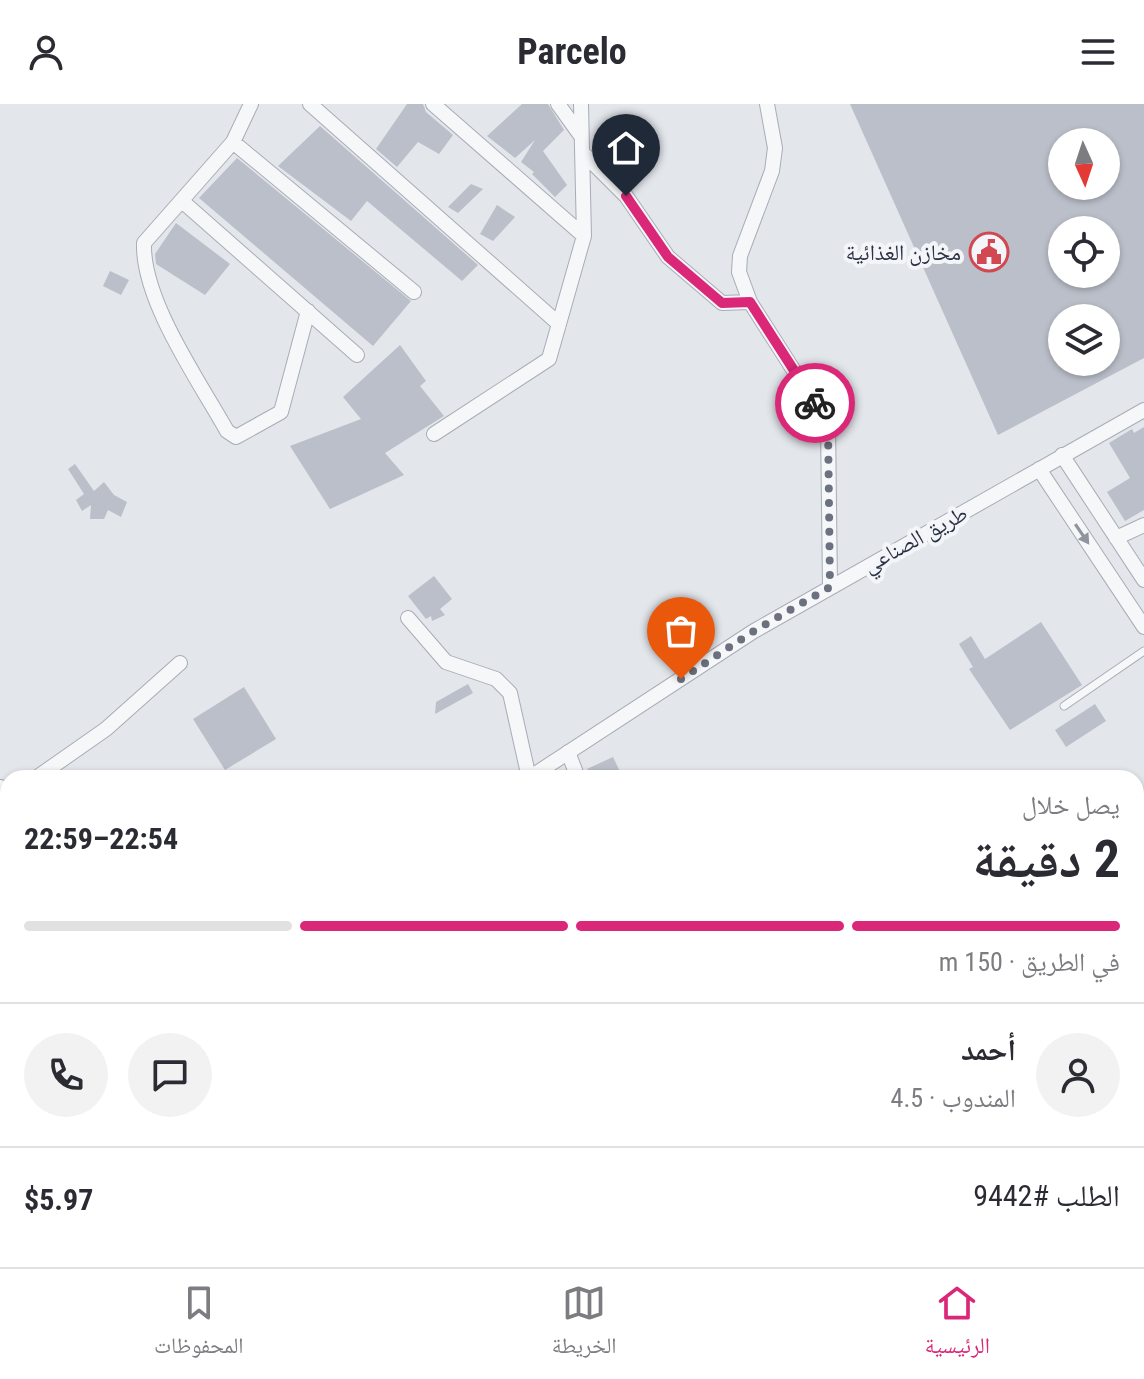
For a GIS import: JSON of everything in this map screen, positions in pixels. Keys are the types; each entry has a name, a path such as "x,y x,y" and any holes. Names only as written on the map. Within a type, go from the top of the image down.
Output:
{"street":[{"path":"251,104 233,142 144,243 143,258 159,309 227,431 236,437 281,412 308,311"},
{"path":"310,104 559,324"},
{"path":"433,104 584,236"},
{"path":"558,104 582,144 626,196 668,257 722,303 750,302"},
{"path":"434,434 549,359 584,236 581,104"},
{"path":"767,104 775,148 772,171 740,256 743,287 828,424 830,587"},
{"path":"233,142 414,292"},
{"path":"182,201 357,355"},
{"name":"طريق الصناعي","path":"541,770 754,631 1144,410"},
{"path":"1062,455 1144,580"},
{"path":"1039,469 1144,627"},
{"path":"1116,538 1144,525"},
{"path":"408,618 446,662 496,679 510,693 527,770"},
{"path":"47,770 106,729 180,663"},
{"path":"568,752 575,770"}],"lane":[{"path":"1064,706 1144,651"}],"building":[{"path":"407,104 423,104 426,112 453,135 439,154 418,142 397,167 376,149"},
{"path":"522,104 548,104 564,130 543,151 567,185 555,197 521,162 535,140 515,158 487,136"},
{"name":"مخازن الغذائية","path":"850,104 1144,104 1144,358 1120,371 1120,304 1048,304 1048,376 1110,376 998,435"},
{"path":"320,126 478,265 462,281 367,201 351,221 278,166"},
{"path":"237,158 411,301 373,346 199,198"},
{"path":"471,184 483,189 458,213 448,207"},
{"path":"497,205 515,217 493,241 480,234"},
{"path":"176,223 230,264 205,295 156,264 155,254"},
{"path":"110,271 129,280 121,295 103,286"},
{"path":"400,345 426,381 420,386 444,416 385,453 404,475 330,509 290,446 361,419 343,397"},
{"path":"1144,427 1144,510 1125,521 1107,492 1130,478 1109,443 1132,429 1134,433"},
{"path":"75,464 94,491 104,482 114,495 127,502 121,517 108,510 104,519 90,519 91,505 82,511 76,500 84,494 68,469"},
{"path":"434,576 452,599 440,609 445,615 432,621 431,616 426,619 408,596"},
{"path":"1041,622 1082,685 1010,730 969,669 973,667 959,644 971,636 985,659"},
{"path":"468,684 473,693 435,714 436,702"},
{"path":"244,687 276,739 225,770 193,719"},
{"path":"1095,704 1106,721 1066,747 1055,730"},
{"path":"613,757 619,770 587,770"}],"way so far":[{"path":"681,679 754,631 830,587 828,424 815,403"}],"place":[{"name":"مخازن الغذائية","path":"989,252"}],"route":[{"path":"626,196 668,257 722,303 750,302 815,403"}]}
